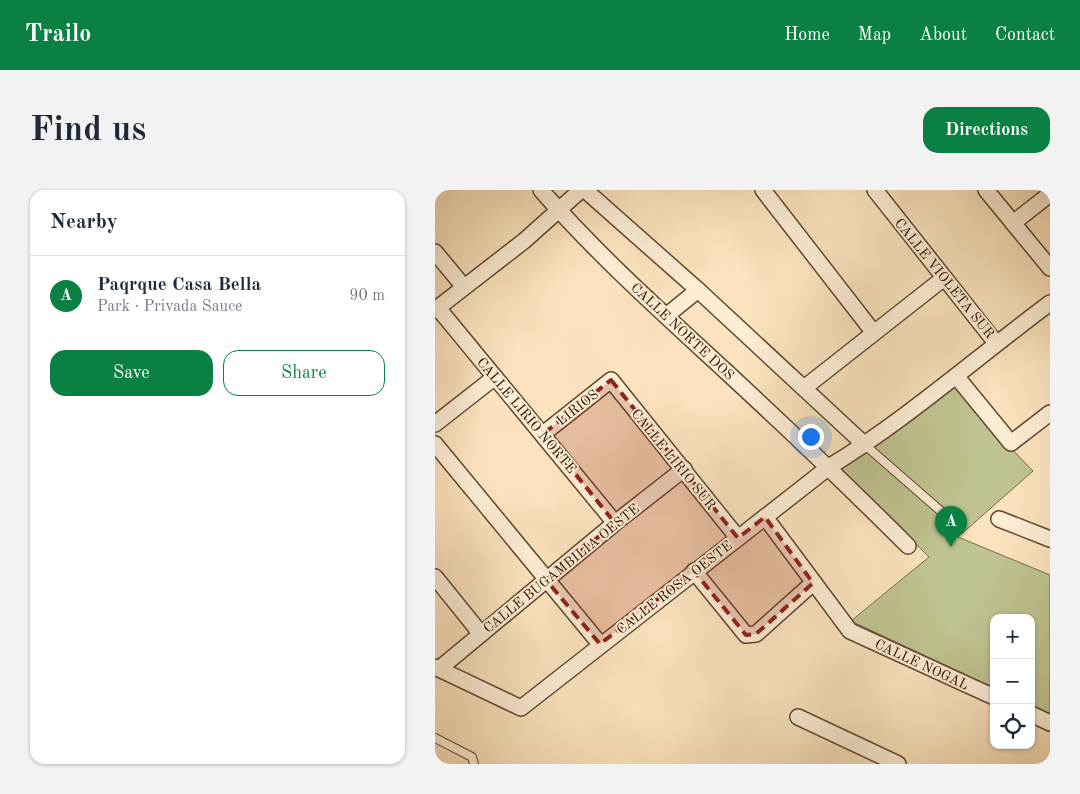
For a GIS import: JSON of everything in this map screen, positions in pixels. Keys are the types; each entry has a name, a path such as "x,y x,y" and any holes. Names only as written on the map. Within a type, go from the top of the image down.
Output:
{"street":[{"name":"CALLE NORTE DOS","path":"541,190 559,211 666,316 829,467 908,546"},
{"path":"436,309 559,211 581,190"},
{"path":"585,190 698,290 865,445 1050,302"},
{"path":"763,190 874,333"},
{"name":"CALLE VIOLETA SUR","path":"875,190 943,278 997,343"},
{"path":"986,190 1050,268"},
{"path":"1013,223 1050,194"},
{"path":"435,252 464,287"},
{"path":"804,388 943,278"},
{"path":"666,316 698,290"},
{"name":"CALLE LIRIO NORTE","path":"436,309 543,434 615,523"},
{"path":"956,376 1011,443 1050,413"},
{"path":"435,424 495,377"},
{"name":"LIRIOS","path":"543,434 611,380"},
{"name":"CALLE LIRIO SUR","path":"611,380 738,538"},
{"path":"435,444 600,644"},
{"name":"CALLE ROSA OESTE","path":"437,668 521,708 600,644 829,467 865,445"},
{"name":"CALLE BUGAMBILIA OESTE","path":"437,668 683,469"},
{"path":"694,571 746,635 756,634 813,583 765,517"},
{"path":"999,519 1050,539"},
{"path":"435,577 481,634"},
{"name":"CALLE NOGAL","path":"813,583 850,631 990,695"},
{"path":"1035,716 1050,723"},
{"path":"798,717 897,764"}],"lane":[{"path":"865,445 951,520"},
{"path":"435,738 472,757 474,764"}],"highlighted area":[{"path":"611,380 738,538 765,517 813,583 756,634 746,635 694,571 600,644 546,580 615,523 543,434"}],"green space":[{"path":"949,373 1008,445 1033,471 958,537 1050,575 1050,714 1035,707 1035,614 990,614 990,686 851,621 929,557 832,459"}],"place":[{"name":"Paqrque Casa Bella","path":"951,547"}]}
